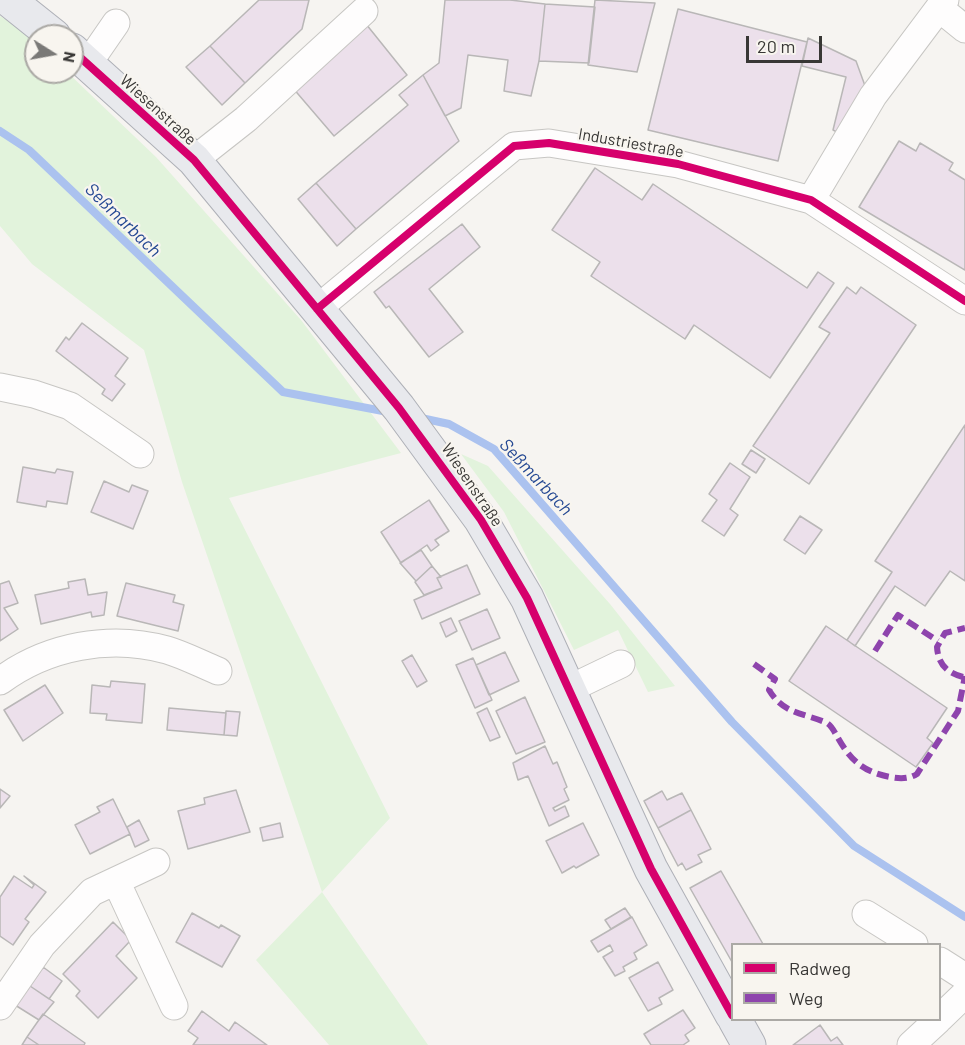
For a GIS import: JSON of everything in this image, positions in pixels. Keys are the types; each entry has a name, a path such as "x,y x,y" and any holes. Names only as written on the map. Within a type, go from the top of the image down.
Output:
{"main road":[{"path":"9,0 39,24"},
{"name":"Wiesenstraße","path":"84,62 194,160 399,408 438,457 481,520 527,598 651,869 731,1013"},
{"path":"736,1021 749,1045"}],"street":[{"path":"811,200 873,96 942,4 965,29"},
{"path":"194,160 246,119 364,11"},
{"path":"84,54 116,23"},
{"name":"Industriestraße","path":"317,309 514,146 549,143 678,164 811,200 965,301"},
{"path":"0,387 34,394 70,406 140,454"},
{"path":"0,681 20,666 79,645 114,642 166,650 218,671"},
{"path":"568,689 621,664"},
{"path":"0,1006 42,945 92,892 156,862"},
{"path":"116,881 174,1006"},
{"path":"866,914 911,943"},
{"path":"941,962 965,977"},
{"path":"941,1017 965,994"},
{"path":"911,1045 937,1021"}],"green space":[{"path":"0,16 24,32 24,84 80,84 156,157 301,320 401,453 229,498 390,818 322,892 182,482 144,350 32,264 0,226"},
{"path":"461,454 488,466 610,604 675,686 648,692 618,630 574,650 504,512"},
{"path":"322,892 428,1045 329,1045 256,960"}],"building":[{"path":"259,0 309,0 302,29 245,83 210,46"},
{"path":"445,0 510,0 545,4 539,61 531,96 504,91 508,60 468,55 461,108 445,116 423,75 439,63"},
{"path":"595,0 655,3 637,72 588,65"},
{"path":"545,4 595,7 589,63 539,61"},
{"path":"678,9 807,42 778,161 648,130"},
{"path":"366,24 407,75 334,136 292,87"},
{"path":"808,38 856,61 868,94 843,135 833,130 846,77 802,66"},
{"path":"210,46 245,83 222,105 186,67"},
{"path":"423,75 459,141 356,229 316,183 408,105 399,95"},
{"path":"899,141 916,151 920,143 953,163 949,170 965,180 965,270 859,207"},
{"path":"595,168 642,200 653,184 807,288 818,272 834,283 770,378 694,325 685,339 591,276 600,262 552,230"},
{"path":"316,183 356,229 337,246 298,199"},
{"path":"462,224 480,247 429,289 463,332 429,357 389,306 386,308 374,292"},
{"path":"847,287 856,294 861,287 916,325 809,484 753,446 830,333 819,327"},
{"path":"82,323 128,358 115,376 125,384 112,401 102,394 105,389 56,351 66,337 69,340"},
{"path":"965,425 965,581 950,571 925,606 895,586 855,646 847,640 892,572 875,561"},
{"path":"751,450 765,459 756,473 742,464"},
{"path":"730,463 750,477 730,509 738,515 724,536 702,521 717,500 709,494"},
{"path":"23,467 55,473 57,469 73,472 67,504 47,501 46,507 17,502"},
{"path":"104,481 129,492 132,485 148,491 133,529 91,512"},
{"path":"429,500 449,531 435,540 439,545 431,551 427,545 401,563 381,532"},
{"path":"800,516 822,530 805,554 784,540"},
{"path":"421,550 432,566 416,581 400,563"},
{"path":"467,565 480,594 422,619 414,600 442,588 437,578"},
{"path":"432,566 441,577 437,578 442,588 424,595 415,582"},
{"path":"85,579 88,595 107,592 104,615 92,617 91,612 41,624 35,595 69,588 68,582"},
{"path":"9,581 18,603 4,608 18,629 0,641 0,584"},
{"path":"126,583 175,595 173,602 184,605 178,631 117,616"},
{"path":"487,609 500,638 472,650 459,621"},
{"path":"451,618 457,631 446,637 440,623"},
{"path":"826,626 947,708 927,738 933,743 916,767 789,681"},
{"path":"505,652 519,681 489,695 476,665"},
{"path":"412,655 427,681 417,687 402,661"},
{"path":"473,658 492,700 475,708 456,665"},
{"path":"111,681 145,684 142,723 106,720 107,714 90,713 92,685 110,687"},
{"path":"45,685 63,713 23,741 4,710"},
{"path":"525,697 545,742 516,754 496,711"},
{"path":"169,708 226,713 224,735 167,730"},
{"path":"487,708 500,737 490,741 477,713"},
{"path":"226,711 240,712 237,736 224,735"},
{"path":"545,746 553,764 557,762 567,787 564,789 569,800 553,808 555,811 565,806 569,816 549,826 528,776 518,780 513,763"},
{"path":"0,789 10,796 0,808"},
{"path":"236,790 250,832 188,849 178,811 205,804 204,798"},
{"path":"662,791 667,800 682,793 691,810 658,828 644,801"},
{"path":"113,799 130,834 90,854 75,825 100,812 97,807"},
{"path":"691,810 711,849 698,855 702,862 686,870 682,863 678,866 658,828"},
{"path":"139,820 149,840 135,847 127,827"},
{"path":"280,823 283,837 263,841 260,828"},
{"path":"583,823 599,855 562,873 546,841"},
{"path":"721,871 762,943 731,943 731,960 690,888"},
{"path":"14,876 32,888 34,885 24,876 46,892 25,919 29,922 13,945 0,936 0,897"},
{"path":"625,908 631,917 611,929 605,920"},
{"path":"192,913 219,928 221,925 240,936 222,967 176,942"},
{"path":"632,917 647,945 634,953 637,959 623,967 625,971 615,976 603,957 613,951 610,945 598,952 591,941"},
{"path":"113,922 131,940 116,956 137,978 98,1018 76,996 80,991 63,974"},
{"path":"658,962 673,990 659,998 662,1004 648,1011 629,978"},
{"path":"43,967 62,981 49,999 30,986"},
{"path":"30,986 54,1002 39,1020 15,1005"},
{"path":"683,1010 695,1028 685,1035 689,1041 683,1045 651,1045 644,1034"},
{"path":"202,1011 229,1031 235,1022 267,1045 193,1045 198,1038 188,1031"},
{"path":"43,1014 85,1043 84,1045 39,1045 27,1037"},
{"path":"820,1025 831,1041 837,1037 843,1045 793,1045"},
{"path":"27,1037 39,1045 22,1045"}],"waterway":[{"name":"Seßmarbach","path":"0,131 29,150 283,392 388,412"},
{"name":"Seßmarbach","path":"421,418 449,424 494,449 732,722 854,846 965,917"}],"marked path":[{"path":"875,651 898,615 938,641"},
{"path":"963,677 944,667 937,647 945,633 965,628"},
{"path":"754,664 775,679 769,690 781,704 795,712 829,724 848,753 866,769 897,778 908,778 917,774 958,711 965,676"}],"cycle path":[{"path":"84,61 194,160 399,408 481,520 527,598 651,869 731,1013"},
{"path":"317,309 514,146 549,143 678,164 811,200 965,301"}]}
